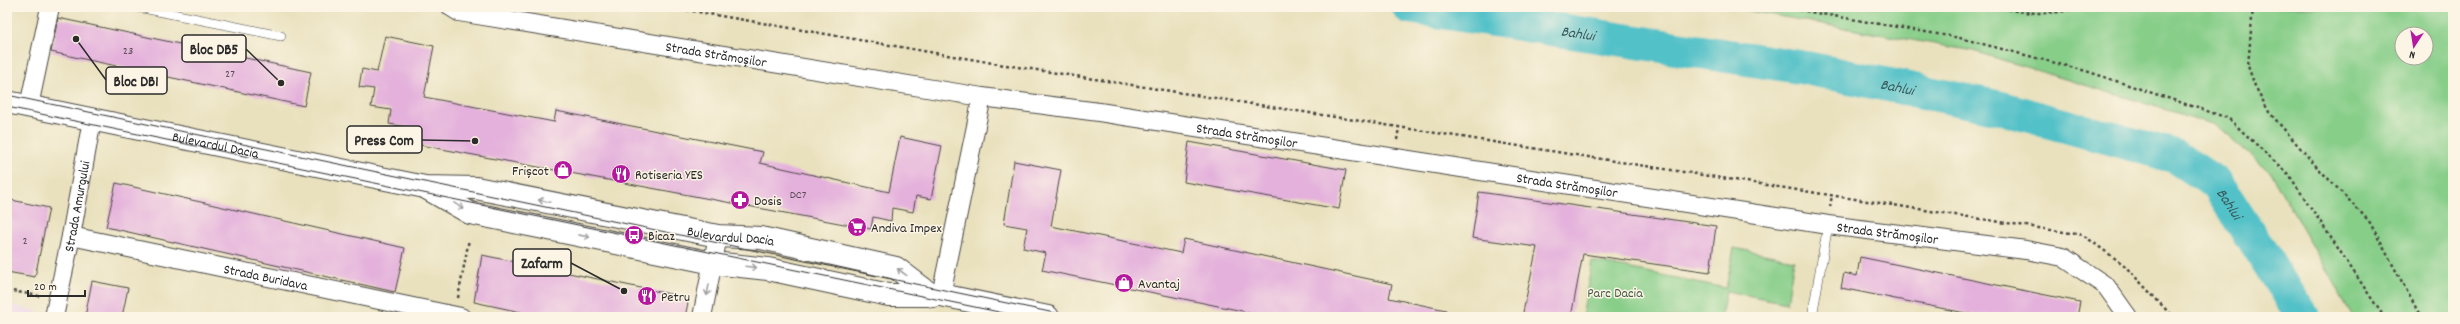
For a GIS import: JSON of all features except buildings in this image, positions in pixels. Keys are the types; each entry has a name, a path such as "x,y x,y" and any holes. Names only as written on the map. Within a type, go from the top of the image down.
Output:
{"street":[{"path":"29,106 50,7"},
{"name":"Strada Strămoșilor","path":"451,7 459,12 982,97 1100,112 1828,225 2026,250 2063,257 2106,286 2128,317"},
{"path":"937,295 982,97"},
{"name":"Bulevardul Dacia","path":"7,102 425,187 476,188 718,236 761,238 896,268 937,295"},
{"name":"Strada Amurgului","path":"56,308 86,158 92,120"},
{"name":"Bulevardul Dacia","path":"425,187 470,213 713,262 768,269 889,295 937,295 1048,317"},
{"name":"Strada Buridava","path":"71,236 437,315 458,316"},
{"path":"702,317 718,236"}],"lane":[{"path":"138,7 281,36"},
{"path":"1812,317 1828,225"}],"path":[{"path":"669,7 1007,65 2083,235 2124,265 2173,317"},
{"path":"1782,7 1960,38 2086,71 2228,118 2289,175 2384,317"},
{"path":"1996,7 2019,13 2062,13 2081,7"},
{"path":"2253,7 2248,66 2269,112 2316,166 2369,221 2421,317"},
{"path":"458,316 469,239"},
{"path":"7,290 56,308"}],"shaded area":[{"path":"7,304 37,311 36,317 7,317"}],"green space":[{"path":"1728,7 2453,7 2453,317 2353,317 2270,172 2216,125 1973,51"},
{"name":"Parc Dacia","path":"1734,248 1794,260 1787,303 1726,291 1721,317 1582,317 1592,261 1726,288"}],"waterway":[{"name":"Bahlui","path":"1409,7 1806,68 2001,108 2174,156 2217,184 2303,317"}],"tram line":[{"path":"7,95 1074,317"},
{"path":"7,107 1023,317"}],"place":[{"name":"Bloc DB1","path":"76,39"},
{"name":"Bloc DB5","path":"281,83"},
{"name":"Press Com","path":"475,141"},
{"name":"Frișcot","path":"563,170"},
{"name":"Rotiseria YES","path":"621,174"},
{"name":"Dosis","path":"740,200"},
{"name":"Andiva Impex","path":"857,227"},
{"name":"Bicaz","path":"634,235"},
{"name":"Avantaj","path":"1124,283"},
{"name":"Zafarm","path":"624,291"},
{"name":"Petru","path":"647,296"}]}
